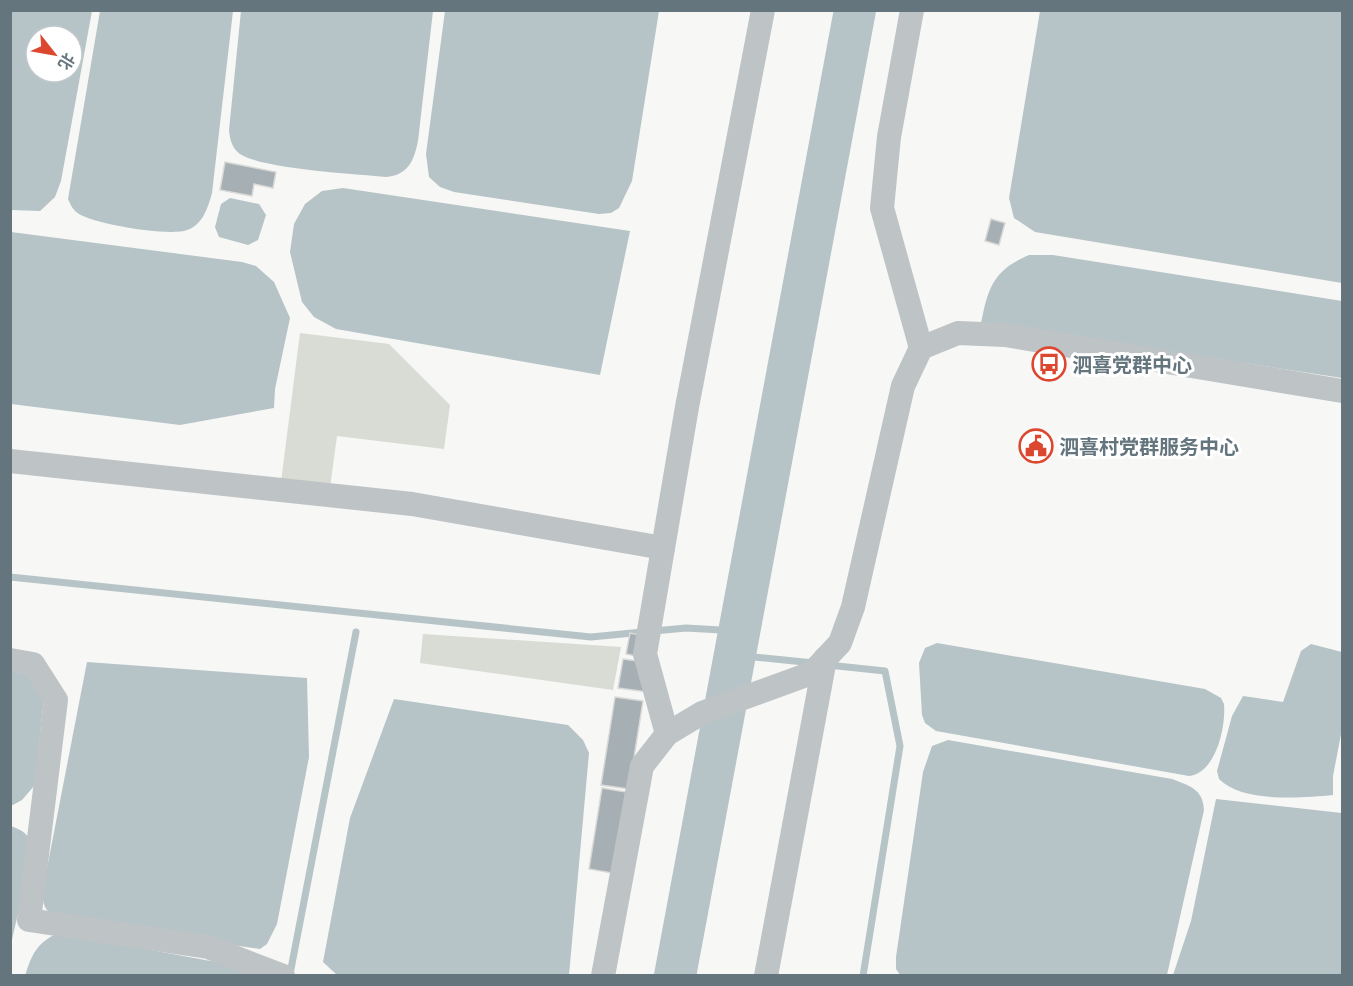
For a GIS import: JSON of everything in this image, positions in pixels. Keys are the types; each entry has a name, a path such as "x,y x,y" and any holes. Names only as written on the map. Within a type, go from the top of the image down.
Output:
{"street":[{"path":"667,734 645,654 687,407 763,10"},
{"path":"603,975 642,766 667,734 702,713 812,673 840,643 853,607 903,386 921,348 882,208 889,137 912,10"},
{"path":"921,348 958,333 1005,334 1342,391"},
{"path":"10,461 412,504 663,548"},
{"path":"766,975 825,659"},
{"path":"10,660 33,664 56,700 29,920 208,947 283,975"}],"shaded area":[{"path":"10,11 92,11 84,55 84,24 24,24 24,84 79,84 61,181 55,197 40,211 11,210"},
{"path":"100,11 233,11 212,193 207,210 193,228 178,232 165,232 100,222 79,214 72,208 68,199"},
{"path":"241,11 433,11 418,141 409,166 394,176 386,177 268,164 237,152 232,144 229,130"},
{"path":"445,11 659,11 632,181 619,208 611,213 599,214 454,192 440,187 429,177 426,154"},
{"path":"1040,11 1342,11 1342,283 1035,232 1014,218 1009,198"},
{"path":"343,188 630,231 600,375 336,329 314,317 302,302 290,252 294,224 305,204 322,191"},
{"path":"230,198 259,204 266,215 258,240 248,245 219,237 215,227 221,204"},
{"path":"11,232 242,262 256,266 274,282 290,318 275,389 274,408 180,425 11,404"},
{"path":"1029,255 1053,255 1342,301 1342,378 981,323 994,281 1008,267"},
{"path":"300,333 389,344 450,405 444,449 337,436 330,488 281,482"},
{"path":"423,634 621,647 613,690 420,663"},
{"path":"937,643 1205,689 1221,698 1224,704 1223,725 1217,748 1206,767 1189,776 936,731 925,723 922,715 919,663 925,648"},
{"path":"1311,644 1342,652 1342,729 1333,776 1333,795 1273,797 1242,792 1229,787 1219,779 1217,771 1232,716 1243,696 1283,702 1301,651"},
{"path":"87,662 307,678 309,757 277,924 267,944 260,949 65,920 54,916 46,909 43,889"},
{"path":"11,665 46,682 34,786 22,800 11,806"},
{"path":"394,699 568,725 583,740 589,753 569,975 337,975 323,962 350,818"},
{"path":"948,740 1172,779 1190,786 1198,793 1204,810 1167,975 900,975 896,969 896,957 923,772 932,746"},
{"path":"1216,799 1342,813 1342,975 1173,975 1191,921"},
{"path":"11,826 26,835 32,852 11,944"},
{"path":"59,933 243,967 257,976 25,976 36,950 46,940"}],"building":[{"path":"225,162 276,172 273,188 254,184 252,196 220,190"},
{"path":"991,219 1005,223 999,245 985,241"},
{"path":"630,633 645,636 641,657 626,654"},
{"path":"623,659 652,663 648,692 618,688"},
{"path":"615,697 643,701 629,789 601,785"},
{"path":"602,788 626,792 612,873 589,869"}],"waterway":[{"path":"675,976 855,10"},
{"path":"10,577 591,637 643,632"},
{"path":"654,631 686,628 738,631"},
{"path":"290,974 356,632"},
{"path":"754,657 814,663"},
{"path":"828,665 885,671 900,746 863,976"}],"place":[{"name":"泗喜党群中心","path":"1049,364"},
{"name":"泗喜村党群服务中心","path":"1036,446"}]}
